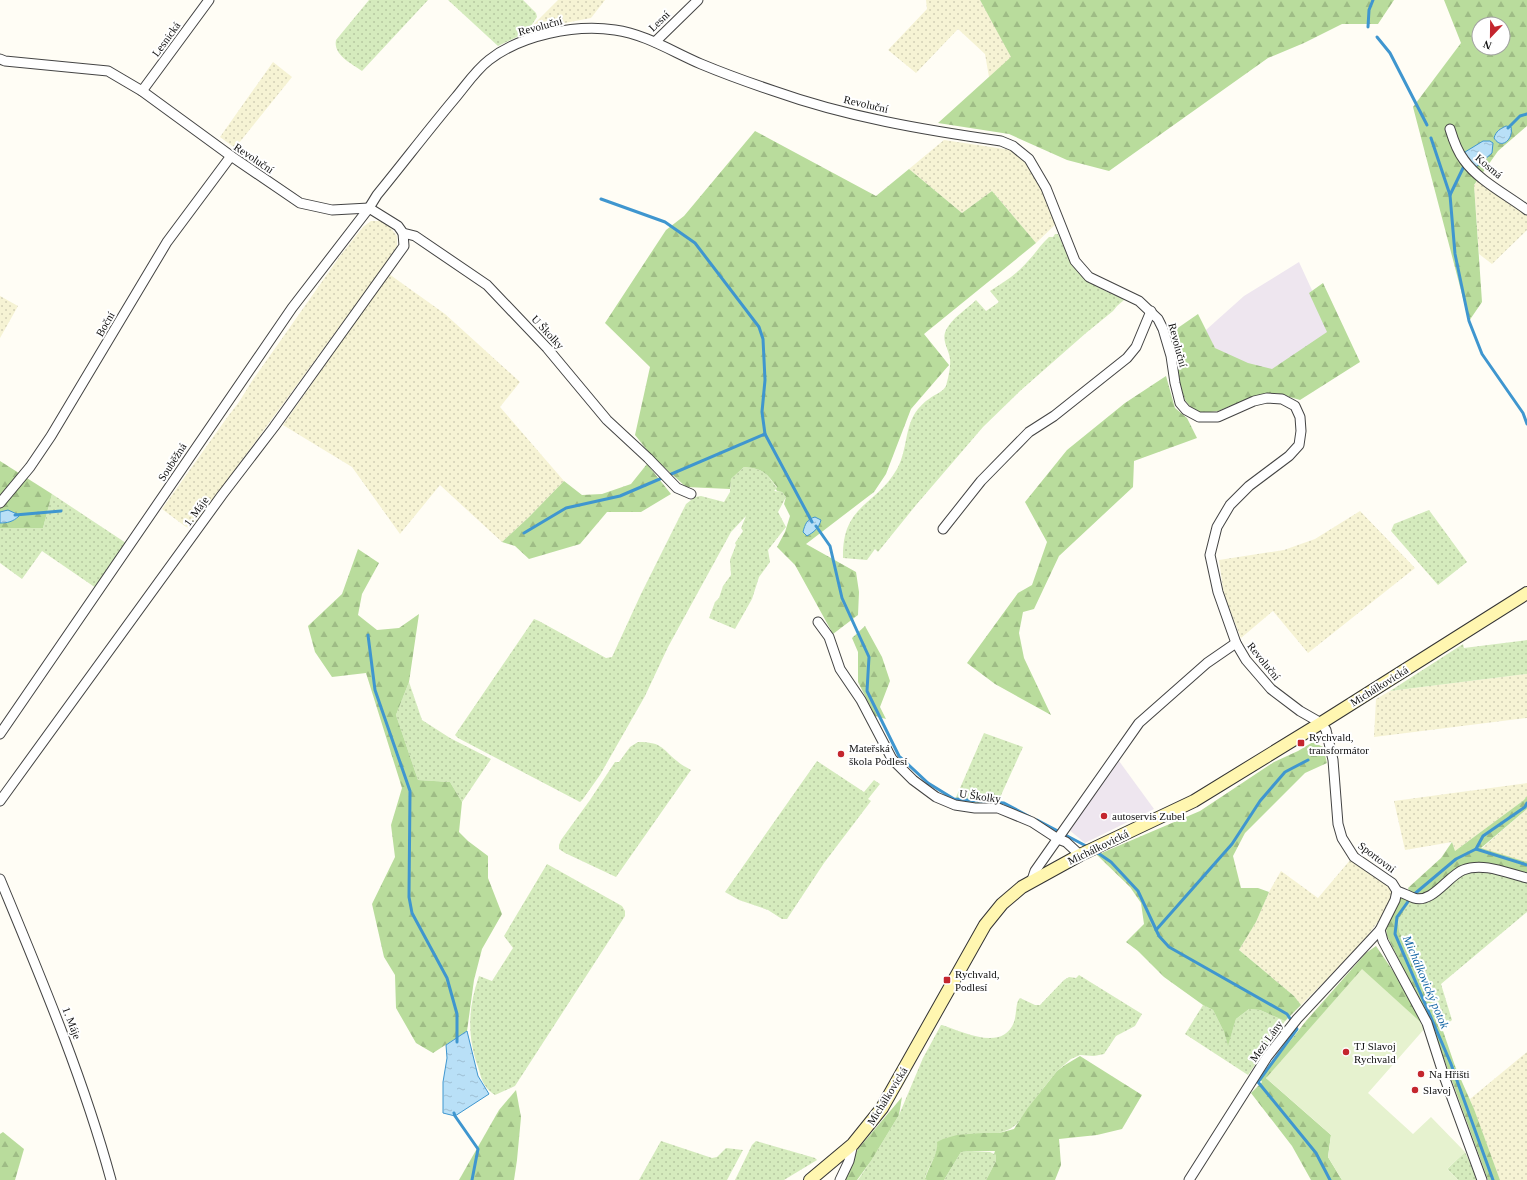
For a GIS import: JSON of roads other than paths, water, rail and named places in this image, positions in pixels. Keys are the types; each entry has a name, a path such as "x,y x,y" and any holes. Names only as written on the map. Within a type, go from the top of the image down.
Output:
{"street":[{"name":"Lesnická","path":"142,91 209,0"},
{"name":"Lesní","path":"655,42 698,0"},
{"name":"Revoluční","path":"0,59 35,65 108,71 142,91 230,156 300,203 332,210 370,208 377,195 475,74 489,60 513,45 566,30 599,29 615,30 634,34 655,42 701,64 768,89 837,110 897,124 1001,141 1013,146 1029,159 1046,188 1062,224 1075,261 1089,277 1139,301 1158,319 1163,329 1171,356 1180,403 1186,410 1199,417 1218,417 1254,401 1267,398 1282,399 1295,406 1300,417 1301,431 1299,445 1288,456 1249,486 1230,505 1217,527 1210,555 1218,592 1236,644 1246,660 1271,689 1300,711 1321,723"},
{"name":"Kosmá","path":"1450,129 1454,142 1474,172 1527,210"},
{"name":"Boční","path":"0,503 30,467 51,436 167,242 230,156"},
{"name":"U Školky","path":"370,208 398,226 403,233 415,236 487,285 547,348 607,420 648,458 677,488 691,494"},
{"name":"Souběžná","path":"0,734 292,308 370,208"},
{"name":"1. Máje","path":"0,801 222,495 274,427 404,246 403,233"},
{"path":"943,529 982,481 1029,432 1054,416 1127,358 1136,347 1151,311"},
{"name":"Michálkovická","path":"810,1180 853,1144 882,1108 985,925 1002,904 1022,887 1032,880 1080,855 1194,801 1527,593"},
{"name":"U Školky","path":"818,622 829,637 840,669 861,700 892,759 913,780 936,798 955,805 975,808 998,808 1032,822 1058,839 1066,842 1080,855"},
{"path":"1032,880 1035,871 1139,723 1207,663 1236,644"},
{"name":"Sportovní","path":"1321,723 1326,730 1333,760 1338,824 1342,838 1354,857 1392,883 1401,892 1414,898 1424,899 1429,897 1454,875 1464,870 1489,868 1527,878"},
{"name":"1. Máje","path":"0,879 75,1066 111,1180"},
{"path":"1401,892 1380,930 1383,941 1427,1024 1444,1076 1482,1180"},
{"name":"Mezi Lány","path":"1189,1180 1272,1051 1297,1019 1380,930"},
{"path":"840,1180 849,1160 853,1144"}],"water":[{"path":"1506,126 1511,127 1511,135 1509,139 1504,143 1497,142 1494,138 1498,130"},
{"path":"1483,141 1490,141 1493,143 1492,153 1476,167 1467,159 1465,152"},
{"path":"8,510 19,516 10,522 0,523 0,512"},
{"path":"815,517 821,520 820,523 816,530 807,536 803,532 807,522"},
{"path":"467,1031 478,1076 489,1094 455,1116 443,1113 443,1082 447,1058 446,1045"}],"waterway":[{"path":"1368,27 1369,10 1373,0"},
{"path":"1377,37 1390,53 1427,125"},
{"path":"1508,128 1520,116 1527,114"},
{"path":"1431,138 1450,195 1455,254 1469,321 1482,354 1523,413 1527,424"},
{"path":"1450,195 1465,164"},
{"path":"601,199 665,222 695,243 759,327 763,339 765,380 762,412 765,434 812,522"},
{"path":"524,533 566,508 620,496 765,434"},
{"path":"15,515 61,511"},
{"path":"816,526 830,546 842,598 869,657 867,691 899,756 928,783 954,799 1004,803 1030,817"},
{"path":"368,635 375,690 410,791 409,897 412,913 447,978 457,1014 457,1042"},
{"path":"1156,930 1232,844 1260,801 1285,772 1308,760"},
{"path":"1476,849 1483,836 1525,807 1527,803"},
{"path":"1037,820 1088,847"},
{"name":"Michálkovický potok","path":"1493,1180 1451,1064 1395,934 1397,917 1412,896 1456,859 1476,849 1527,865"},
{"path":"1095,851 1111,862 1138,891 1159,936 1169,947 1287,1014 1297,1029 1258,1082 1316,1153 1330,1180"},
{"path":"454,1113 478,1149 472,1180"}],"place":[{"name":"Rychvald, transformátor","path":"1301,743"},
{"name":"Mateřská škola Podlesí","path":"841,754"},
{"name":"autoservis Zubel","path":"1104,816"},
{"name":"Rychvald, Podlesí","path":"947,980"},
{"name":"TJ Slavoj Rychvald","path":"1346,1052"},
{"name":"Na Hřišti","path":"1421,1074"},
{"name":"Slavoj","path":"1415,1090"}]}
